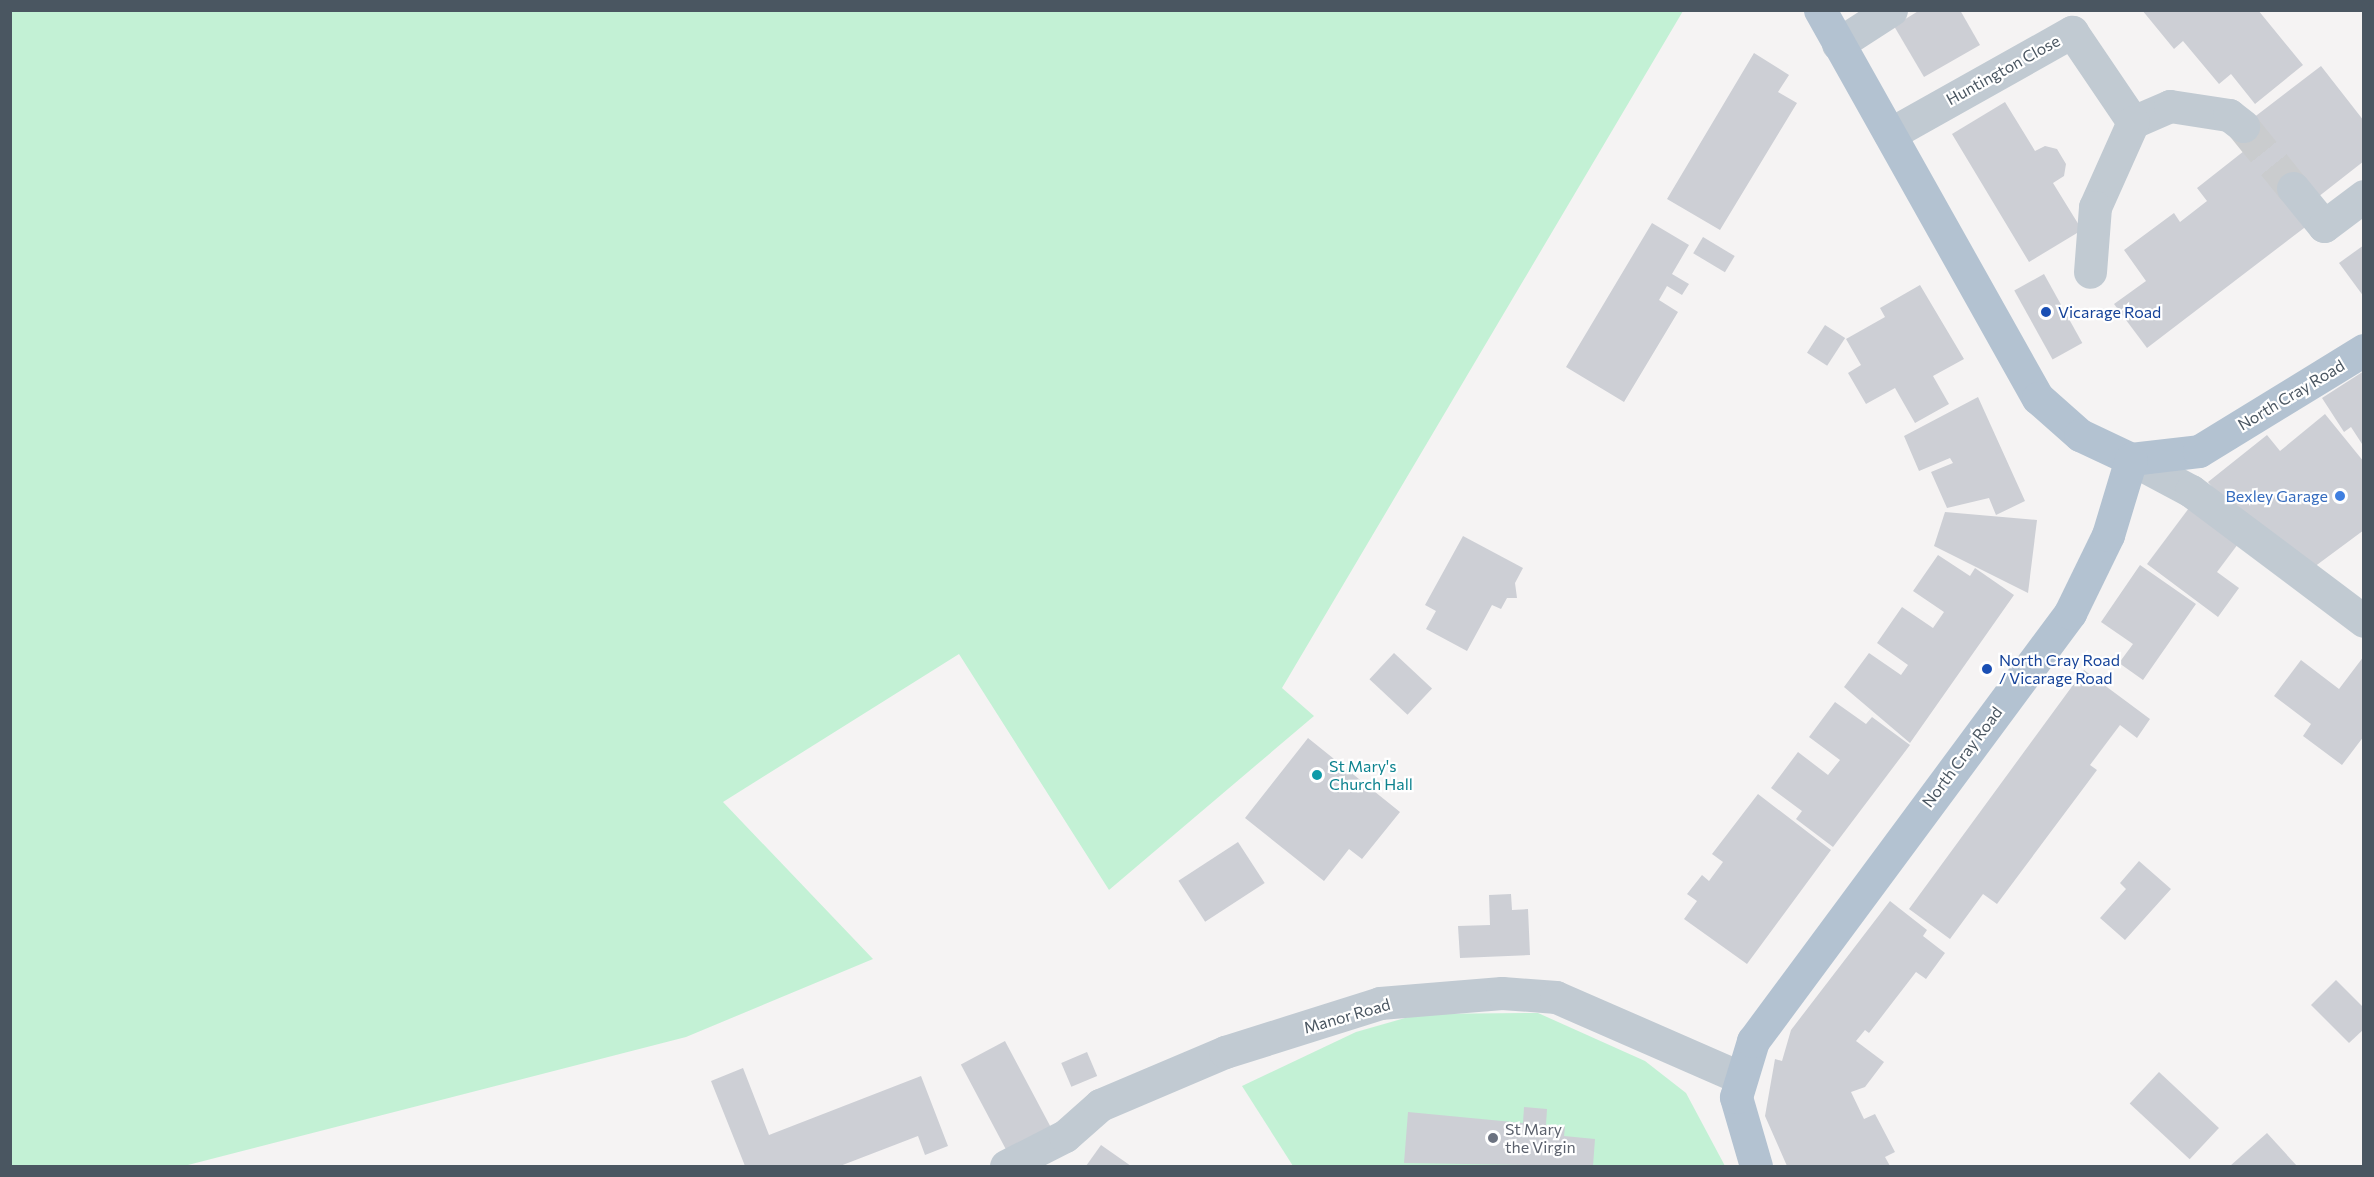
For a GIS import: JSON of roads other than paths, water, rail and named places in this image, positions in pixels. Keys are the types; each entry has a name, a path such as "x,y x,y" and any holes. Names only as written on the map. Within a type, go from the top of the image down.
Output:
{"main road":[{"path":"1820,10 2038,398 2080,435 2132,459"},
{"name":"North Cray Road","path":"1739,1077 1753,1041 2070,613 2108,535 2132,459 2199,451 2364,350"},
{"path":"1739,1077 1737,1097 1756,1167"}],"street":[{"path":"1838,44 1891,10"},
{"name":"Huntington Close","path":"1890,134 2065,21 2133,122"},
{"path":"2090,272 2095,207 2133,122 2170,106 2229,115 2243,126"},
{"path":"2293,188 2324,226 2364,196"},
{"path":"2132,459 2191,491 2364,621"},
{"name":"Manor Road","path":"1006,1167 1065,1136 1100,1105 1225,1052 1380,1003 1502,993 1556,997 1739,1077"}],"tunnel":[{"path":"2243,126 2293,188"}],"place":[{"name":"Vicarage Road","path":"2046,312"},
{"name":"Bexley Garage","path":"2340,496"},
{"name":"North Cray Road / Vicarage Road","path":"1987,669"},
{"name":"St Mary's Church Hall","path":"1317,775"},
{"name":"St Mary the Virgin","path":"1493,1138"}]}
